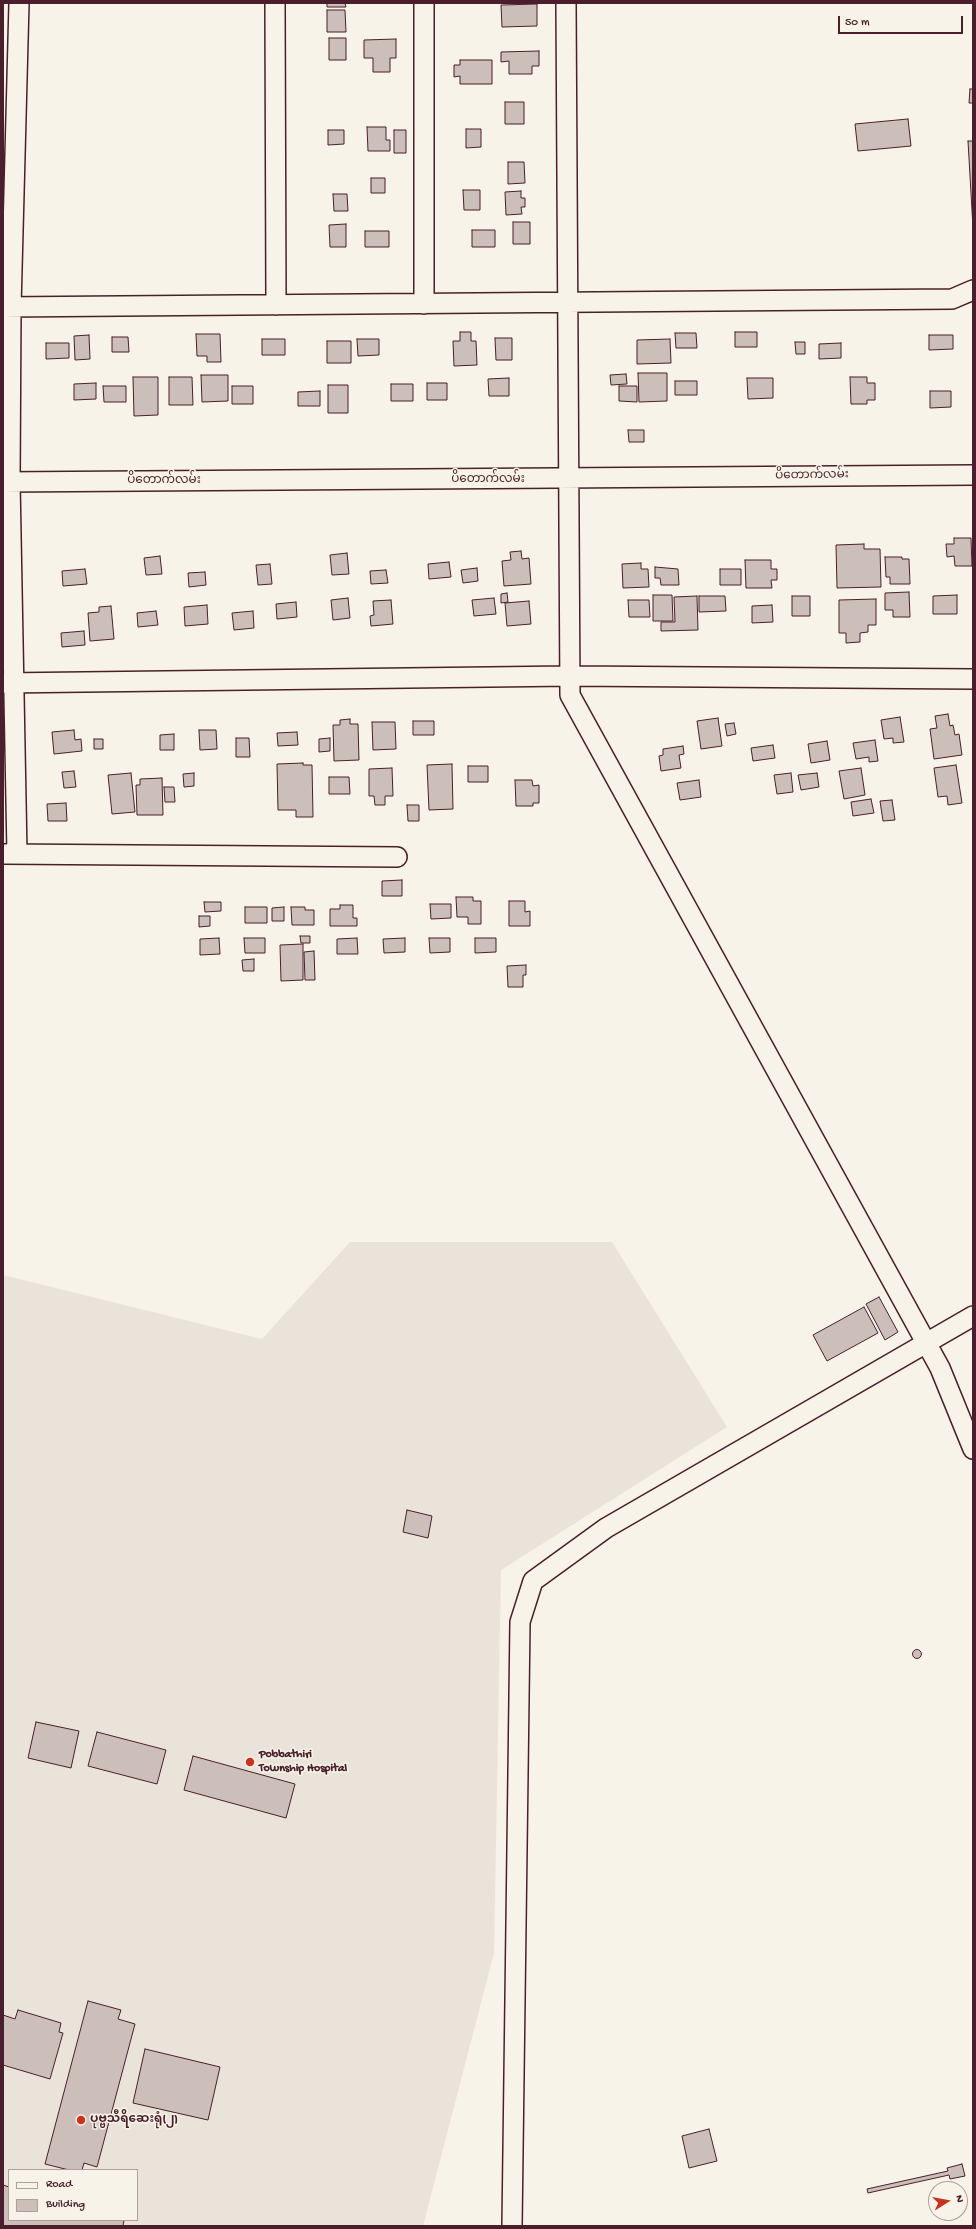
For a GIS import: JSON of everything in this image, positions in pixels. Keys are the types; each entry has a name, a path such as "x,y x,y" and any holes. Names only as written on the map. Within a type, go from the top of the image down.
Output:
{"street":[{"path":"19,3 7,307 6,482 10,854 396,857"},
{"path":"275,3 276,305"},
{"path":"424,3 424,304"},
{"path":"566,3 570,695 940,1368 973,1449"},
{"path":"7,307 952,299 973,290"},
{"name":"ပိတောက်လမ်း","path":"6,482 973,475"},
{"path":"8,683 570,676 973,679"},
{"path":"512,2226 520,1622 533,1581 606,1528 973,1316"}],"shaded area":[{"name":"Pobbathiri Township Hospital","path":"350,1242 612,1242 727,1427 501,1570 494,1953 423,2226 3,2226 3,1275 262,1339"}],"building":[{"path":"327,3 345,3 346,7 327,7"},
{"path":"537,4 537,26 502,27 501,5"},
{"path":"327,10 345,10 346,32 327,32"},
{"path":"329,38 346,38 346,60 329,60"},
{"path":"396,39 396,58 390,58 390,72 373,72 373,58 364,58 364,40"},
{"path":"539,51 539,66 532,66 532,74 509,74 509,61 501,62 501,52"},
{"path":"460,60 492,60 492,84 460,84 460,76 454,77 454,65 460,65"},
{"path":"970,89 973,89 973,103 969,103"},
{"path":"505,102 524,102 524,124 505,124"},
{"path":"908,119 911,146 858,151 855,124"},
{"path":"367,127 386,127 386,140 390,140 390,151 368,151"},
{"path":"466,129 481,129 481,147 466,148"},
{"path":"328,130 344,130 344,144 328,145"},
{"path":"394,130 406,130 406,153 394,153"},
{"path":"968,141 973,141 973,228"},
{"path":"508,162 524,162 525,183 508,184"},
{"path":"371,178 385,178 385,193 371,193"},
{"path":"463,190 480,190 480,210 464,210"},
{"path":"521,191 521,198 525,198 525,207 521,207 522,214 506,215 505,192"},
{"path":"333,194 347,194 348,211 334,211"},
{"path":"513,222 530,222 530,244 513,244"},
{"path":"346,224 346,247 330,247 329,225"},
{"path":"472,230 495,230 495,247 472,247"},
{"path":"365,231 389,231 389,247 365,247"},
{"path":"460,332 471,332 471,341 476,341 477,365 454,366 453,341 460,341"},
{"path":"735,332 757,332 757,347 735,347"},
{"path":"675,333 696,333 697,348 676,348"},
{"path":"196,334 220,334 221,362 207,362 207,356 197,356"},
{"path":"89,335 90,359 75,360 74,336"},
{"path":"929,335 953,335 953,349 929,350"},
{"path":"112,337 128,337 129,352 112,352"},
{"path":"495,338 512,338 512,360 496,360"},
{"path":"262,339 285,339 285,355 262,355"},
{"path":"357,339 379,339 379,355 358,356"},
{"path":"670,339 671,363 637,364 637,340"},
{"path":"327,341 351,341 351,363 327,363"},
{"path":"795,342 805,342 805,354 796,354"},
{"path":"46,343 69,343 69,358 46,359"},
{"path":"841,343 841,358 819,359 819,344"},
{"path":"638,373 667,373 667,401 639,402"},
{"path":"626,374 627,384 611,385 610,375"},
{"path":"201,375 228,375 228,401 202,402"},
{"path":"133,377 158,377 158,415 134,416"},
{"path":"169,377 192,377 193,405 169,405"},
{"path":"850,377 867,377 867,383 875,383 875,400 867,400 867,404 851,404"},
{"path":"509,378 509,396 489,396 488,379"},
{"path":"747,378 773,378 773,398 748,399"},
{"path":"675,381 697,381 697,395 675,395"},
{"path":"96,383 96,399 74,400 74,384"},
{"path":"427,383 447,383 447,400 427,400"},
{"path":"391,384 413,384 413,401 391,401"},
{"path":"328,385 348,385 348,413 328,413"},
{"path":"103,386 126,386 126,402 104,402"},
{"path":"232,386 253,386 253,404 232,404"},
{"path":"619,386 637,386 637,402 619,401"},
{"path":"320,391 320,406 298,406 298,392"},
{"path":"930,391 951,391 951,407 930,408"},
{"path":"628,430 644,430 644,442 629,442"},
{"path":"954,538 971,538 972,566 955,566 954,556 947,557 946,544 954,544"},
{"path":"864,544 864,549 880,549 881,587 837,588 836,545"},
{"path":"521,551 522,559 529,558 531,584 504,586 502,561 511,560 510,552"},
{"path":"347,553 349,574 332,575 330,555"},
{"path":"160,556 162,574 146,575 144,558"},
{"path":"885,557 902,557 902,559 909,559 910,584 890,584 890,577 886,577"},
{"path":"745,560 771,560 771,569 777,569 777,580 771,580 772,588 746,588"},
{"path":"449,562 451,577 429,579 428,564"},
{"path":"641,563 641,569 648,569 649,587 623,588 622,564"},
{"path":"270,564 272,584 258,585 256,565"},
{"path":"655,567 678,569 679,585 661,585 660,578 655,578"},
{"path":"477,568 478,581 463,583 461,570"},
{"path":"85,569 87,584 63,586 62,571"},
{"path":"720,569 741,569 741,585 720,585"},
{"path":"386,570 388,583 371,584 370,571"},
{"path":"205,572 206,585 189,587 188,573"},
{"path":"909,592 910,617 893,617 893,610 885,610 885,593"},
{"path":"507,593 508,602 501,603 501,594"},
{"path":"653,595 672,595 673,621 653,621"},
{"path":"957,595 957,614 933,614 933,596"},
{"path":"697,596 698,630 661,631 661,622 675,622 674,597"},
{"path":"699,596 725,596 726,611 699,612"},
{"path":"792,596 810,596 810,616 792,616"},
{"path":"348,598 350,618 333,620 331,600"},
{"path":"494,598 496,614 474,616 472,600"},
{"path":"876,599 876,625 868,625 868,632 860,633 860,642 846,643 846,633 839,633 839,600"},
{"path":"391,600 393,624 371,626 370,616 374,615 373,601"},
{"path":"628,600 649,600 650,617 629,617"},
{"path":"529,601 531,624 507,626 505,603"},
{"path":"296,602 297,617 277,619 276,604"},
{"path":"207,605 208,624 185,626 184,607"},
{"path":"772,605 773,622 752,623 752,606"},
{"path":"111,606 114,639 90,641 88,613 99,612 99,607"},
{"path":"156,611 158,625 138,627 137,613"},
{"path":"253,611 254,628 234,630 232,613"},
{"path":"84,631 85,645 62,647 61,633"},
{"path":"948,714 950,726 953,725 955,735 959,734 962,755 934,759 930,729 937,728 935,716"},
{"path":"900,717 904,742 893,743 893,738 884,739 881,720"},
{"path":"718,718 722,746 701,749 697,721"},
{"path":"350,719 350,724 358,724 359,760 334,761 333,725 340,725 340,720"},
{"path":"413,721 434,721 434,735 413,735"},
{"path":"372,722 395,722 396,749 373,750"},
{"path":"734,723 736,734 727,736 725,724"},
{"path":"74,730 75,740 81,739 82,751 54,754 52,732"},
{"path":"199,730 216,730 217,749 200,750"},
{"path":"297,732 298,745 278,746 277,733"},
{"path":"174,734 174,750 160,750 160,735"},
{"path":"236,738 249,738 250,757 236,757"},
{"path":"330,738 330,751 319,752 319,739"},
{"path":"94,739 103,739 103,749 94,749"},
{"path":"875,740 878,761 869,762 869,757 856,759 853,743"},
{"path":"827,741 830,760 811,763 808,744"},
{"path":"773,745 775,758 753,761 751,748"},
{"path":"683,746 684,754 679,755 681,768 661,771 659,756 663,755 663,749"},
{"path":"303,763 303,765 312,765 313,817 296,817 296,810 278,810 277,764"},
{"path":"452,764 453,809 429,810 427,765"},
{"path":"956,765 962,803 948,805 947,796 938,797 934,768"},
{"path":"468,766 488,766 488,782 468,782"},
{"path":"392,768 393,796 385,796 385,805 375,805 374,796 369,796 369,769"},
{"path":"861,768 865,795 844,799 839,771"},
{"path":"74,771 76,787 64,788 62,772"},
{"path":"131,773 135,812 112,814 108,775"},
{"path":"194,773 194,786 184,787 183,774"},
{"path":"791,773 793,792 777,794 774,775"},
{"path":"817,773 819,787 801,790 798,775"},
{"path":"329,777 349,777 350,794 329,794"},
{"path":"162,778 163,815 137,815 136,785 140,785 140,779"},
{"path":"515,780 532,780 533,786 539,785 539,803 533,803 533,806 516,806"},
{"path":"699,780 701,797 680,800 677,783"},
{"path":"164,787 174,787 175,802 165,802"},
{"path":"871,799 874,813 853,816 851,802"},
{"path":"892,800 895,820 883,821 880,801"},
{"path":"66,803 67,821 48,821 47,804"},
{"path":"407,805 419,805 419,821 408,821"},
{"path":"402,880 402,896 382,896 382,881"},
{"path":"456,897 473,897 473,901 481,901 481,924 468,924 468,917 457,917"},
{"path":"509,901 525,901 525,912 530,911 530,926 509,926"},
{"path":"204,902 221,902 221,911 205,912"},
{"path":"430,904 451,904 451,918 431,919"},
{"path":"340,905 353,905 353,918 357,918 357,926 330,926 330,909 340,909"},
{"path":"245,907 267,907 267,923 245,923"},
{"path":"284,907 284,921 272,921 272,908"},
{"path":"291,907 305,907 305,910 314,910 314,925 292,925"},
{"path":"199,916 210,916 210,926 199,927"},
{"path":"300,936 310,936 310,943 301,943"},
{"path":"219,938 220,954 200,955 200,939"},
{"path":"244,938 265,938 265,953 245,953"},
{"path":"357,938 358,954 337,954 337,939"},
{"path":"405,938 405,952 384,953 383,939"},
{"path":"429,938 450,938 450,952 430,953"},
{"path":"475,938 496,938 496,952 475,953"},
{"path":"303,944 303,980 281,981 280,945"},
{"path":"314,951 315,980 305,980 304,952"},
{"path":"254,959 254,971 243,971 242,960"},
{"path":"526,965 526,975 523,975 523,987 508,987 507,966"},
{"path":"879,1297 898,1332 885,1340 866,1304"},
{"path":"864,1307 878,1333 827,1361 813,1335"},
{"path":"407,1510 432,1516 428,1538 403,1532"},
{"path":"917,1649 922,1654 917,1659 912,1654"},
{"path":"36,1722 79,1731 71,1768 28,1758"},
{"path":"97,1732 166,1750 157,1784 88,1766"},
{"path":"193,1756 295,1784 286,1818 184,1790"},
{"path":"88,2001 121,2010 118,2019 135,2024 97,2167 84,2163 82,2169 65,2169 45,2164"},
{"path":"18,2010 61,2023 59,2032 63,2033 50,2079 3,2065 3,2015 15,2019"},
{"path":"145,2049 220,2067 208,2120 133,2103"},
{"path":"709,2129 717,2161 689,2168 682,2136"},
{"path":"962,2164 965,2176 950,2179 949,2175 868,2193 867,2189 948,2171 947,2168"},
{"path":"3,2185 8,2187 8,2221 124,2221 123,2226 3,2226"}],"place":[{"name":"Pobbathiri Township Hospital","path":"250,1762"},
{"name":"ပုဗ္ဗသီရိဆေးရုံ(၂)","path":"81,2120"}]}
